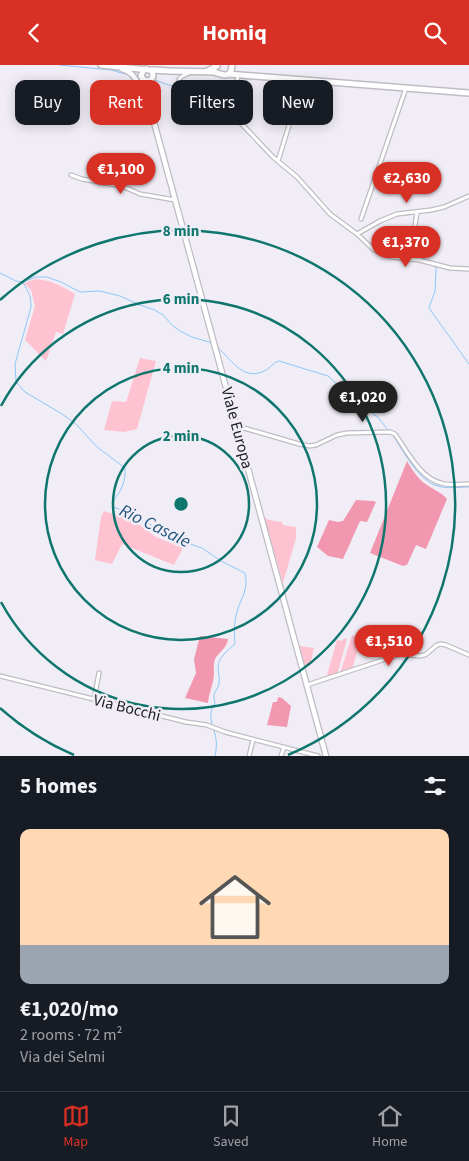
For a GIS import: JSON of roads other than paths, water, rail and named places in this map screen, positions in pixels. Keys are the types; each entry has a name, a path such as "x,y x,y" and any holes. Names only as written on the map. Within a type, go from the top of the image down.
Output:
{"main road":[{"path":"101,65 148,70 189,73 204,72 303,80"},
{"path":"204,72 217,65 219,73"},
{"name":"Viale Europa","path":"112,66 130,71 136,80"},
{"path":"228,75 232,66"},
{"path":"232,66 241,76"},
{"path":"129,67 134,69 144,80 148,81 169,71"},
{"path":"142,76 143,71 148,70"},
{"path":"148,70 153,74 152,79"},
{"name":"Viale Europa","path":"142,76 143,80"},
{"path":"333,82 469,93"},
{"name":"Viale Europa","path":"154,125 326,756"}],"street":[{"path":"179,80 181,76 189,73"},
{"path":"238,80 241,76"},
{"path":"361,219 406,88"},
{"path":"243,125 278,161 297,177 330,214 357,234 374,250 397,258 420,260 450,268 469,269"},
{"path":"278,161 289,125"},
{"path":"71,175 82,179 122,186 140,194 175,200"},
{"path":"357,234 397,214 444,207 469,197"},
{"path":"410,231 414,232 417,212"},
{"path":"420,260 421,241"},
{"path":"237,426 310,445 316,445 337,435 348,433 390,432 395,434 418,467 430,479 444,484 469,484"},
{"path":"307,685 401,654 424,655 436,645 441,644 469,655"},
{"path":"94,699 99,673"},
{"name":"Via Bocchi","path":"0,676 186,723 201,724 253,740 318,756"},
{"path":"249,756 253,740"},
{"path":"281,756 284,747"}],"waterway":[{"path":"59,65 111,70 129,75"},
{"path":"161,82 171,86"},
{"path":"246,131 274,160"},
{"path":"316,201 321,206"},
{"path":"431,265 436,268 435,291 429,308 469,364"},
{"name":"Rio Casale","path":"0,273 16,281 23,282 30,299 31,307 15,364 16,382 25,392 76,424 97,447 125,468 124,482 112,502 113,507 131,513 173,538 202,548 221,561 245,573 245,589 235,620 235,644 224,654 218,664 219,684 214,695 215,703 211,712 211,721 216,741 215,756"},
{"path":"23,282 36,277 47,277 80,292 100,291 120,296 155,310 180,331 212,343"},
{"path":"217,347 237,367 248,373 262,372 279,361 328,376 368,411 378,417 387,429"},
{"path":"392,434 418,472 431,483 445,487 469,487"}]}
